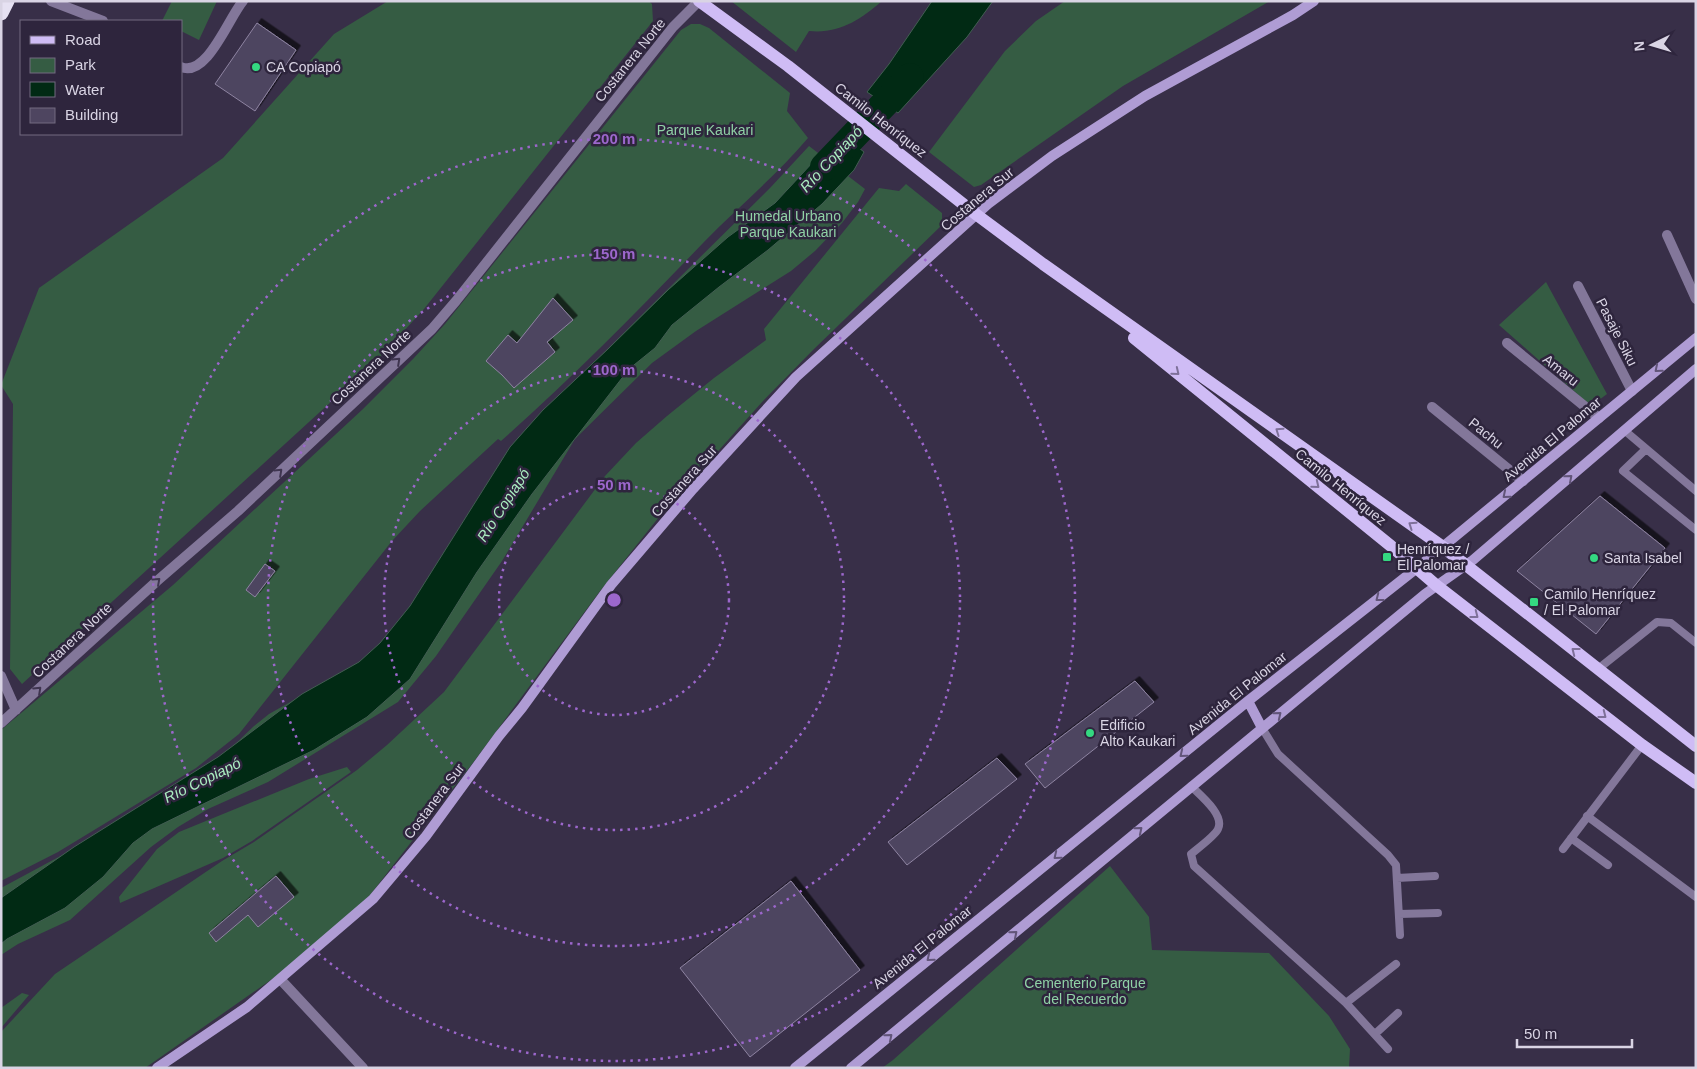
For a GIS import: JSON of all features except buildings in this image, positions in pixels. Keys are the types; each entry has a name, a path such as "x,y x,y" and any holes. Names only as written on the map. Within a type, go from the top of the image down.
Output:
{"highway":[{"path":"1,13 7,1"}],"main road":[{"name":"Camilo Henríquez","path":"699,1 788,66 976,214 1043,264 1443,547 1696,746"},
{"name":"Camilo Henríquez","path":"1043,264 1436,585 1642,745 1696,783"}],"street":[{"path":"51,1 100,20"},
{"path":"182,67 186,69 198,67 209,55 243,1"},
{"name":"Costanera Norte","path":"1,723 156,581 238,510 432,328 456,301 673,27 699,1"},
{"name":"Costanera Sur","path":"158,1068 247,1007 281,980 373,899 420,843 522,708 611,585 693,490 796,377 976,214 1052,156 1109,118 1314,1"},
{"path":"1667,235 1696,299"},
{"name":"Pasaje Siku","path":"1578,286 1632,391"},
{"name":"Avenida El Palomar","path":"795,1068 1248,701 1443,547 1696,338"},
{"name":"Amaru","path":"1507,343 1599,418"},
{"path":"851,1068 1436,585 1465,566 1696,369"},
{"name":"Pachu","path":"1432,407 1523,481"},
{"path":"1,676 16,710"},
{"path":"1248,701 1262,728"},
{"path":"281,980 363,1068"}],"lane":[{"path":"1624,430 1696,492"},
{"path":"1646,449 1623,471 1696,530"},
{"path":"1598,669 1657,622 1671,623 1696,643"},
{"path":"1262,728 1278,754 1388,855 1396,865 1400,935"},
{"path":"1563,849 1642,745"},
{"path":"1191,786 1213,809 1219,820 1218,829 1191,854 1194,866 1346,1003 1388,1049"},
{"path":"1588,816 1696,897"},
{"path":"1571,838 1608,865"},
{"path":"1397,878 1435,876"},
{"path":"1399,914 1438,913"},
{"path":"1346,1003 1396,964"},
{"path":"1375,1034 1398,1013"}],"green space":[{"path":"172,1 217,1 199,40 182,32 182,20 162,20"},
{"path":"388,1 649,1 652,4 653,21 424,309 379,358 22,684 10,669 13,404 1,385 39,288 223,158 334,34"},
{"path":"731,1 882,1 857,20 839,28 809,31 796,52"},
{"path":"1065,1 1270,1 1123,86 981,185 974,187 929,152 1005,51 1036,21"},
{"name":"Parque Kaukari","path":"691,24 700,24 709,28 790,93 787,111 808,138 579,369 501,441 498,439 420,511 392,541 239,734 196,768 58,852 1,881 1,730 173,585 363,409 413,359 445,324 681,30"},
{"name":"Humedal Urbano Parque Kaukari","path":"809,146 865,189 858,202 842,223 815,251 791,271 696,331 652,363 575,439 502,561 436,656 398,702 268,782 208,809 178,827 151,847 70,920 18,944 1,955 1,888 79,846 229,750 269,714 308,692 358,668 417,605 569,387 770,188"},
{"path":"906,184 942,213 942,225 763,401 659,517 600,591 472,764 370,895 315,949 145,1068 1,1068 1,1032 55,974 222,861 254,842 357,770 444,692 605,476 636,443 667,416 714,378 766,340 764,329 879,188 899,191"},
{"path":"1546,282 1607,394 1591,406 1499,325"},
{"path":"347,767 351,772 252,841 223,858 120,903 119,897 157,849 179,832 309,779"},
{"name":"Cementerio Parque del Recuerdo","path":"1110,866 1149,917 1152,950 1269,953 1329,1016 1350,1049 1349,1068 882,1068"},
{"path":"22,993 29,995 1,1028 1,1008"}],"water":[{"path":"932,1 993,1 967,37 898,113 867,92 889,64"},
{"name":"Humedal Urbano Parque Kaukari","path":"840,133 864,152 854,170 822,204 768,250 672,325 655,348 629,369 532,494 477,572 410,679 367,717 314,750 152,829 133,843 103,877 65,908 1,944 1,898 74,847 218,757 302,694 359,662 380,643 410,606 510,447 543,410 668,290 728,237 775,203"}],"waterway":[{"name":"Río Copiapó","path":"824,167 910,77"}],"place":[{"name":"CA Copiapó","path":"256,67"},
{"name":"Henríquez / El Palomar","path":"1387,557"},
{"name":"Santa Isabel","path":"1594,558"},
{"name":"Camilo Henríquez / El Palomar","path":"1534,602"},
{"name":"Edificio Alto Kaukari","path":"1090,733"}]}
